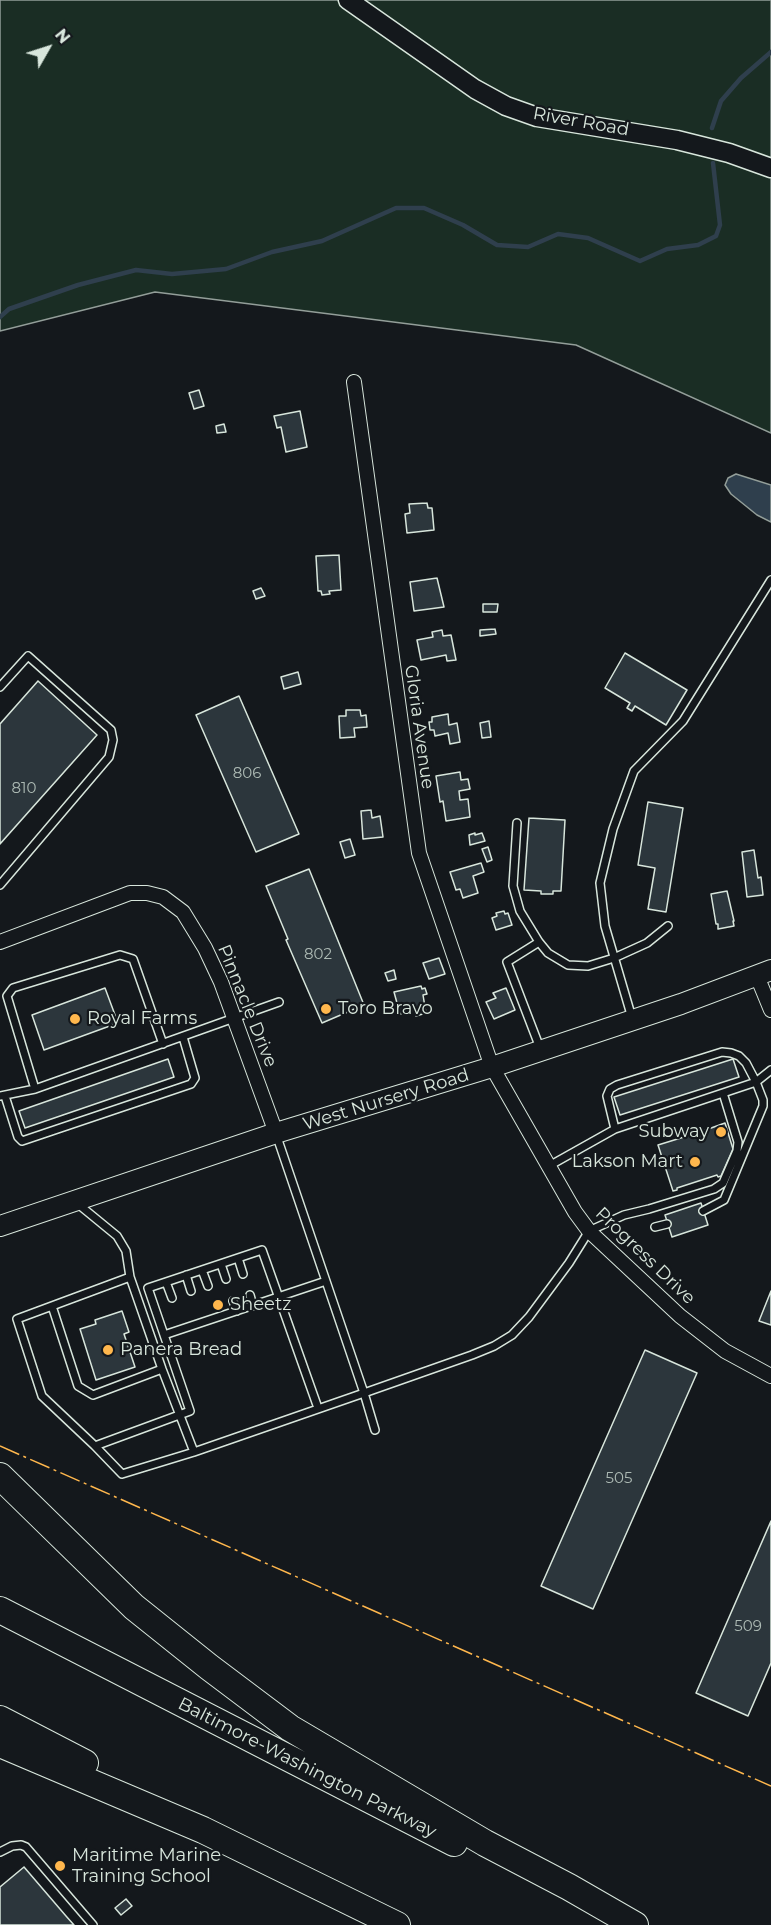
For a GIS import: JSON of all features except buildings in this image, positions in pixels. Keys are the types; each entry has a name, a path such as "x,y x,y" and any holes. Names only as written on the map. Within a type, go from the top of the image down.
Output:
{"highway":[{"path":"0,1476 134,1607 290,1728 485,1843 635,1925"},
{"name":"Baltimore-Washington Parkway","path":"0,1610 615,1925"},
{"path":"0,1719 197,1820 203,1830"},
{"path":"0,1744 203,1830 398,1925"}],"main road":[{"name":"West Nursery Road","path":"0,1226 276,1134 541,1051 764,973"}],"street":[{"name":"River Road","path":"348,0 475,89 506,106 537,117 677,140 729,153 771,168"},
{"name":"Gloria Avenue","path":"354,382 419,852 492,1067"},
{"name":"Pinnacle Drive","path":"0,942 130,892 163,897 183,912 205,948 221,981 276,1134"},
{"path":"764,973 771,1011"},
{"name":"Progress Drive","path":"492,1067 575,1212 589,1231 680,1316 724,1351 771,1376"}],"lane":[{"path":"633,1020 605,926 600,883 613,829 633,771 683,721 771,580"},
{"path":"0,687 28,656 111,730 113,740 109,757 0,885"},
{"path":"517,823 513,886 520,911 548,953 568,965 588,966 615,958 646,943 668,926"},
{"path":"539,942 507,962 541,1051"},
{"path":"35,1089 7,996 12,988 120,955 133,959 163,1044"},
{"path":"183,1037 195,1078 191,1084 22,1141 18,1137 2,1096 35,1089 279,1002"},
{"path":"615,1129 607,1096 610,1089 722,1052 739,1056 746,1063 756,1082 763,1106 724,1200 703,1211"},
{"path":"549,1167 615,1129 756,1082 771,1070"},
{"path":"130,1277 17,1319 42,1396 122,1474 194,1452 364,1393 494,1346 512,1335 529,1317 589,1231 624,1215 714,1189 723,1183 738,1151 738,1142 723,1093"},
{"path":"276,1134 375,1430"},
{"path":"74,1200 117,1236 126,1251 130,1277 194,1452"},
{"path":"656,1227 667,1224"},
{"path":"95,1446 190,1411 148,1288 262,1250 318,1408"},
{"path":"238,1258 243,1274"},
{"path":"220,1264 226,1279"},
{"path":"202,1270 208,1286"},
{"path":"186,1275 191,1291"},
{"path":"164,1335 326,1281"},
{"path":"166,1282 172,1298"},
{"path":"250,1295 253,1306"},
{"path":"233,1301 237,1311"},
{"path":"52,1306 78,1386 93,1395 162,1369"},
{"path":"215,1307 218,1317"},
{"path":"198,1312 201,1322"},
{"path":"180,1318 183,1328"},
{"path":"0,1852 12,1846 26,1847 93,1925"}],"green space":[{"path":"0,0 771,0 771,433 576,345 155,292 0,331"}],"water":[{"path":"736,474 771,485 771,522 757,515 731,494 725,485 728,478"}],"waterway":[{"path":"712,128 721,101 741,78 771,52"},
{"path":"0,317 9,309 78,285 136,270 172,274 226,269 272,252 322,241 396,208 424,208 463,225 497,245 528,247 558,234 588,238 640,261 667,249 698,245 716,236 720,225 713,163"}],"power":[{"path":"0,1446 771,1786"}],"place":[{"name":"Toro Bravo","path":"326,1009"},
{"name":"Royal Farms","path":"75,1019"},
{"name":"Subway","path":"721,1132"},
{"name":"Lakson Mart","path":"695,1162"},
{"name":"Sheetz","path":"218,1305"},
{"name":"Panera Bread","path":"108,1350"},
{"name":"Maritime Marine Training School","path":"60,1866"}]}
